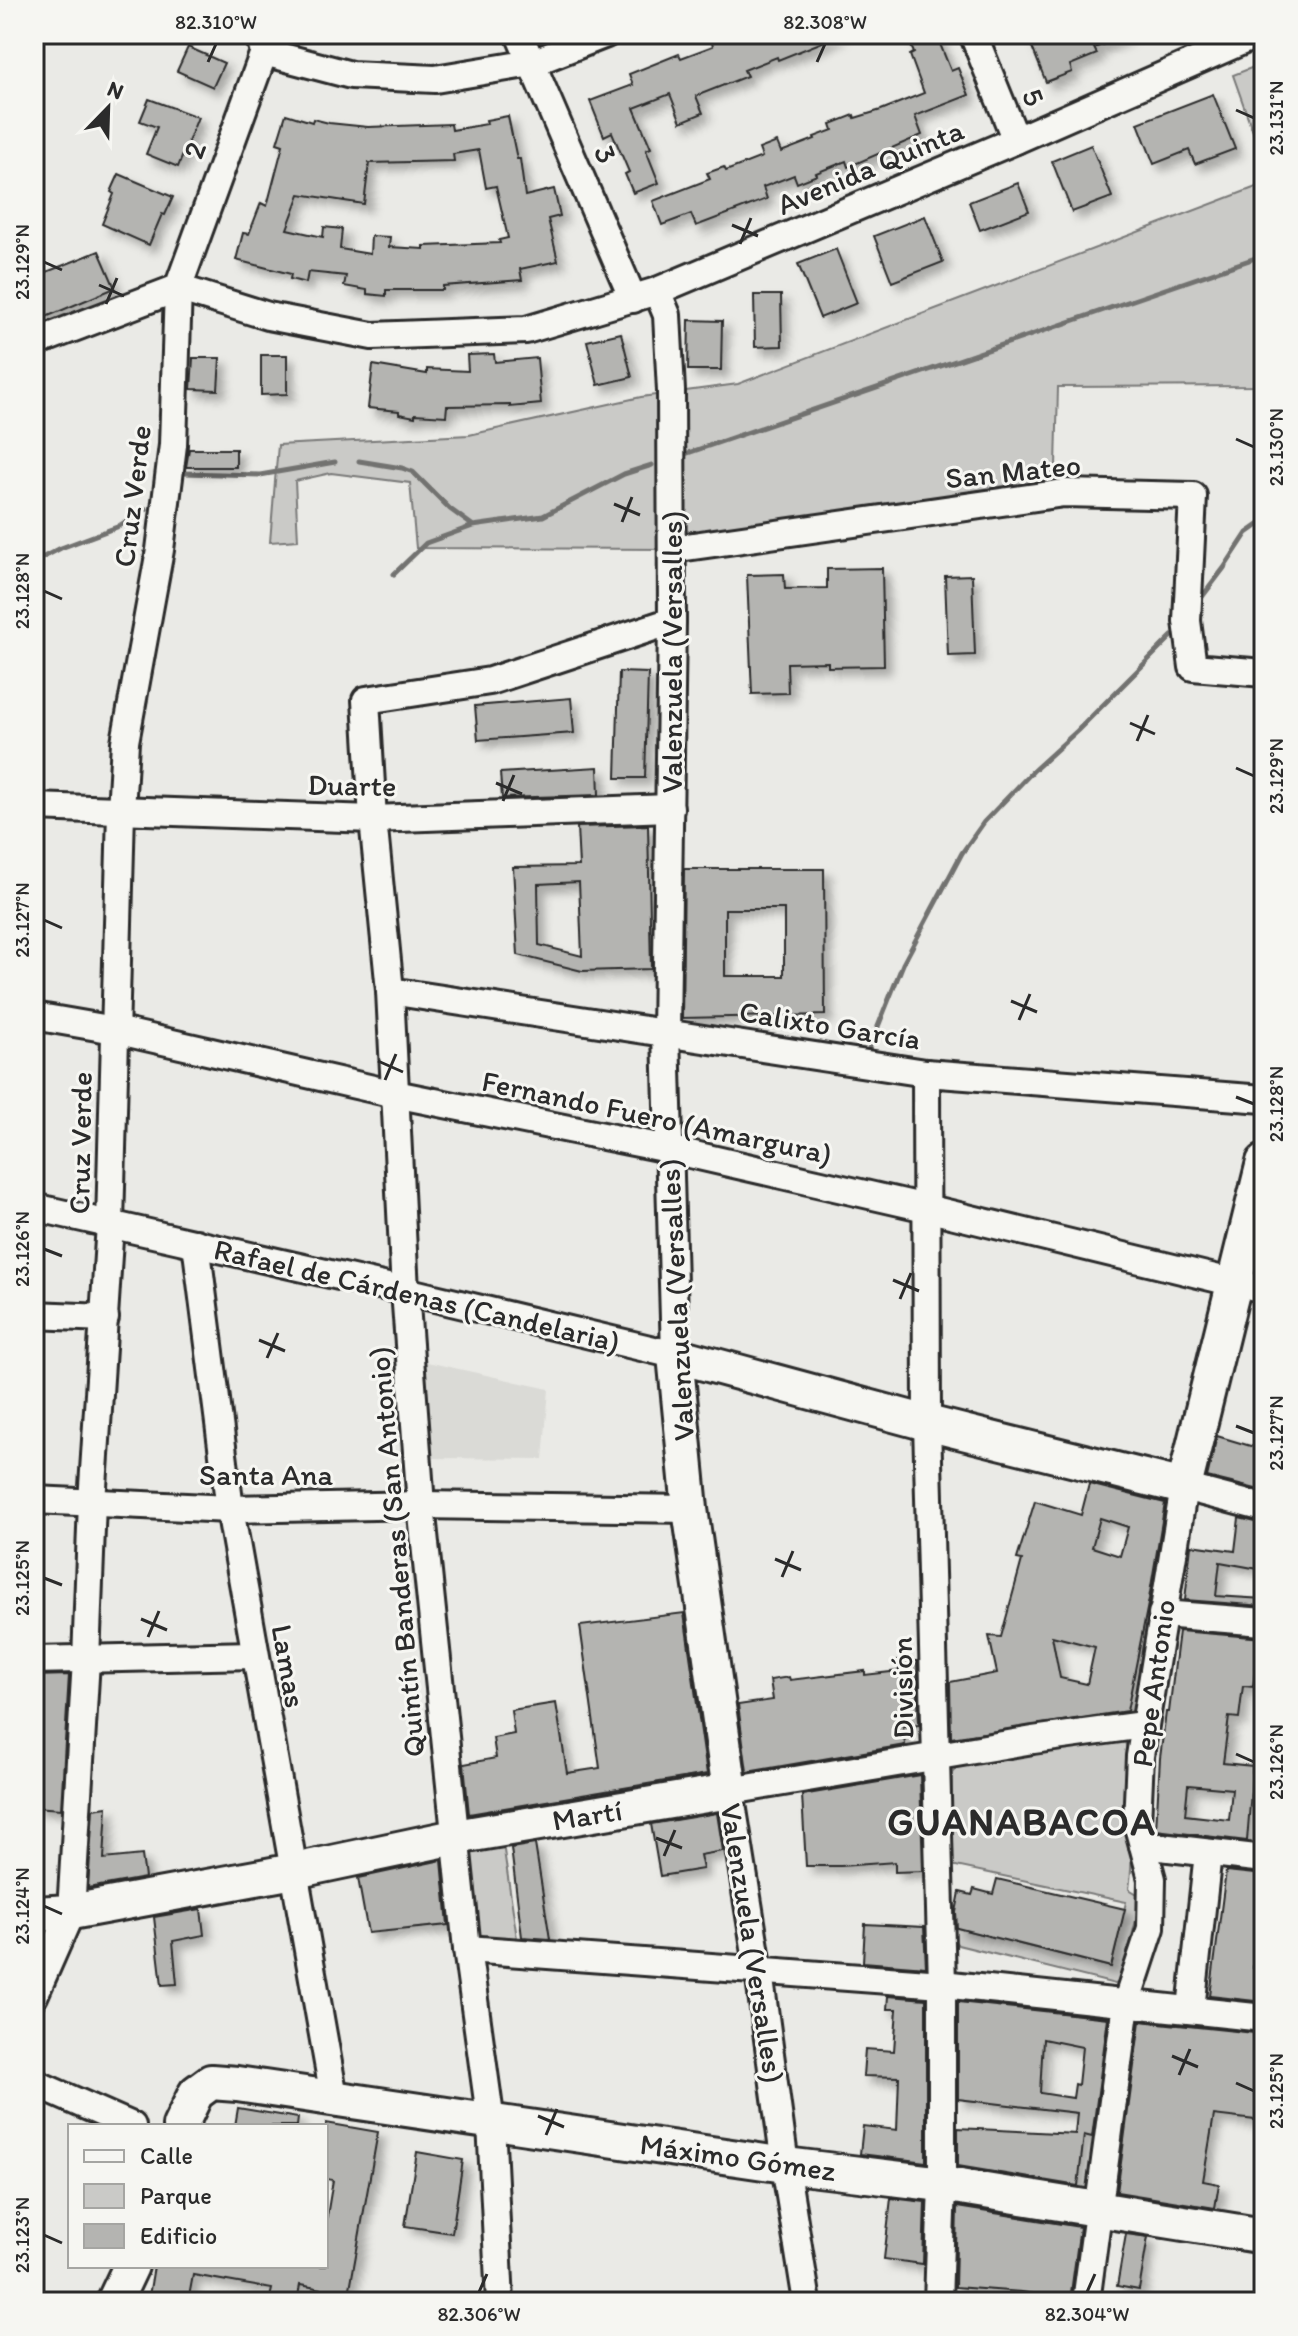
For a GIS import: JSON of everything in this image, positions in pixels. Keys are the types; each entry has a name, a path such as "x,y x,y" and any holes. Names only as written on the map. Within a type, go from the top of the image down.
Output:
{"main road":[{"name":"Pepe Antonio","path":"1184,1487 1249,1287 1264,1162"},
{"name":"Rafael de Cárdenas (Candelaria)","path":"675,1355 927,1423 1184,1487"},
{"name":"Valenzuela (Versalles)","path":"675,1355 690,1509 730,1791"},
{"name":"Martí","path":"34,1914 71,1912 294,1871 455,1837 730,1791"},
{"name":"Máximo Gómez","path":"181,2124 196,2093 211,2082 334,2097 785,2165 942,2184 1264,2236"},
{"path":"114,2302 130,2268"}],"street":[{"name":"3","path":"519,34 645,295"},
{"path":"262,43 351,75 435,79 532,63 606,34"},
{"name":"5","path":"973,34 1016,140"},
{"name":"Avenida Quinta","path":"178,288 268,316 372,336 526,330 645,295 1016,140 1258,34"},
{"name":"2","path":"178,288 262,43"},
{"path":"34,343 178,288"},
{"name":"Cruz Verde","path":"34,1996 71,1912 110,1224 125,742 160,550 173,445 178,288"},
{"name":"Valenzuela (Versalles)","path":"645,295 667,315 671,391 672,621 666,1033 675,1355"},
{"name":"San Mateo","path":"672,549 1064,493 1193,496 1187,621 1193,667 1264,673"},
{"name":"Quintín Banderas (San Antonio)","path":"500,2302 491,2123 467,1949 421,1505 405,1291 390,991 373,819 366,700 490,681 672,621"},
{"name":"Duarte","path":"34,807 373,819 670,808"},
{"name":"Calixto García","path":"390,991 926,1073 1264,1099"},
{"name":"Fernando Fuero (Amargura)","path":"34,1016 115,1030 395,1094 668,1149 1249,1287"},
{"name":"División","path":"926,1073 927,1423 942,1984 942,2184 938,2302"},
{"name":"Rafael de Cárdenas (Candelaria)","path":"34,1207 675,1355"},
{"name":"Lamas","path":"196,1243 230,1509 334,2097"},
{"path":"34,1315 105,1318"},
{"name":"Rafael de Cárdenas (Candelaria)","path":"1184,1487 1264,1508"},
{"name":"Pepe Antonio","path":"1086,2302 1126,2004 1151,1928 1152,1879 1137,1823 1143,1725 1184,1487"},
{"name":"Santa Ana","path":"34,1500 230,1509 421,1505 690,1509"},
{"path":"1162,1614 1264,1622"},
{"path":"34,1660 254,1655"},
{"name":"Martí","path":"730,1791 1033,1740 1143,1725"},
{"name":"Valenzuela (Versalles)","path":"730,1791 807,2302"},
{"path":"1143,1845 1264,1859"},
{"path":"1191,2009 1208,1853"},
{"path":"467,1949 942,1984 1264,2018"},
{"path":"34,2083 127,2124"}],"shaded area":[{"path":"418,1360 549,1389 543,1459 427,1458"}],"green space":[{"path":"1264,63 1264,163 1233,75"},
{"path":"1264,184 1264,386 1058,387 1056,467 1064,493 672,549 416,548 410,483 331,473 295,481 298,540 270,542 278,445 469,435 641,397 738,384"},
{"path":"1122,1736 1130,1764 1132,1856 1129,1889 1139,1895 1140,1903 1121,1982 1115,1984 958,1945 952,1937 953,1927 1111,1967 1126,1902 951,1865 952,1773 965,1757"},
{"path":"502,1837 518,1945 474,1943 460,1845"}],"building":[{"path":"734,34 840,35 744,70 747,76 696,96 703,113 681,122 670,94 634,108 651,148 646,150 659,183 633,193 625,174 629,172 612,132 604,136 590,101 633,85 629,74 679,54 681,58 713,46 712,42"},
{"path":"906,34 936,34 951,71 958,68 969,95 915,116 922,135 848,167 846,161 797,183 794,175 763,187 767,199 696,226 691,214 662,225 653,201 710,179 707,173 724,167 726,171 762,157 759,149 777,142 781,152 833,130 831,124 854,115 855,118 881,110 924,93"},
{"path":"1057,34 1059,40 1074,34 1127,35 1094,48 1097,54 1070,65 1072,72 1046,82 1028,37"},
{"path":"188,47 224,63 213,87 177,71"},
{"path":"1213,94 1235,149 1195,164 1189,150 1154,164 1138,123"},
{"path":"149,99 198,117 178,167 146,154 157,127 140,121"},
{"path":"286,114 312,122 313,119 368,127 451,124 452,130 487,124 486,120 508,116 517,159 520,159 525,196 554,189 560,216 548,219 558,261 520,269 522,280 443,286 443,290 386,290 386,296 367,294 367,290 344,286 346,276 308,272 306,283 290,279 291,274 236,260 243,233 249,234 261,203 267,206 283,145 277,143","holes":["479,150 486,188 496,186 508,238 499,240 500,243 424,246 424,249 389,247 390,237 371,236 370,254 340,249 342,229 324,227 323,237 287,229 300,194 364,204 369,163 454,161 453,154"]},
{"path":"1091,145 1112,197 1072,212 1052,161"},
{"path":"119,174 173,197 149,245 102,224"},
{"path":"1018,183 1029,211 980,230 969,202"},
{"path":"925,216 943,262 892,282 874,236"},
{"path":"836,249 857,303 820,318 798,264"},
{"path":"99,251 115,288 34,322 34,277"},
{"path":"754,295 781,295 782,346 755,347"},
{"path":"689,320 722,321 721,370 688,370"},
{"path":"621,333 632,377 598,385 587,341"},
{"path":"494,354 495,362 537,358 541,404 447,406 446,416 415,414 415,417 399,414 399,411 368,408 373,365 427,374 427,369 468,371 467,355"},
{"path":"261,355 287,355 287,394 261,395"},
{"path":"193,358 220,358 218,390 191,389"},
{"path":"189,449 236,449 236,467 186,467"},
{"path":"882,568 884,666 828,667 828,662 787,663 788,693 752,694 747,575 784,574 785,589 827,588 827,569"},
{"path":"972,575 975,655 948,656 945,576"},
{"path":"619,672 648,673 645,778 616,778"},
{"path":"571,698 574,733 478,740 475,706"},
{"path":"598,767 599,795 502,798 500,773"},
{"path":"648,825 651,969 582,971 518,955 513,867 579,866 577,827","holes":["579,882 582,956 539,945 538,884"]},
{"path":"684,869 824,869 825,1015 682,1018","holes":["725,909 784,909 784,976 725,976"]},
{"path":"1217,1436 1264,1450 1264,1478 1260,1490 1207,1477"},
{"path":"1089,1484 1165,1503 1127,1711 951,1738 950,1682 997,1673 989,1636 1001,1637 1022,1560 1017,1559 1035,1501 1081,1515","holes":["1100,1518 1128,1527 1120,1556 1092,1547","1052,1636 1095,1647 1087,1684 1060,1678"]},
{"path":"1239,1518 1264,1524 1264,1570 1220,1562 1216,1596 1264,1599 1264,1606 1185,1600 1191,1545 1235,1551"},
{"path":"684,1613 707,1774 469,1814 464,1764 496,1758 493,1738 514,1734 511,1710 556,1703 567,1773 600,1768 580,1626"},
{"path":"1179,1631 1264,1638 1264,1657 1260,1656 1259,1666 1256,1666 1253,1687 1243,1686 1239,1718 1229,1717 1223,1763 1253,1766 1247,1841 1156,1830 1160,1758 1166,1712 1169,1712","holes":["1188,1785 1232,1789 1229,1820 1185,1815"]},
{"path":"898,1661 917,1661 919,1725 903,1726 905,1745 747,1772 738,1705 773,1700 770,1680 899,1671"},
{"path":"69,1675 61,1809 34,1807 34,1676"},
{"path":"920,1775 923,1871 895,1872 895,1862 806,1866 802,1795"},
{"path":"107,1807 104,1859 142,1855 145,1878 88,1888 93,1809"},
{"path":"717,1813 723,1851 700,1855 703,1869 660,1876 651,1824"},
{"path":"535,1844 550,1939 522,1937 511,1848"},
{"path":"442,1860 448,1925 368,1933 358,1878"},
{"path":"1226,1871 1264,1875 1253,1968 1264,1970 1264,2002 1210,1996"},
{"path":"997,1879 1125,1909 1111,1967 957,1928 960,1892 972,1895 974,1889 993,1894"},
{"path":"201,1909 204,1935 173,1941 177,1984 162,1985 154,1917"},
{"path":"865,1924 924,1927 926,1967 863,1962"},
{"path":"888,1996 926,1999 926,2162 860,2154 863,2126 897,2130 899,2077 863,2076 865,2049 894,2051 897,2009 887,2009"},
{"path":"958,2002 1108,2018 1092,2137 1084,2135 1078,2186 958,2166 958,2128 1075,2134 1077,2113 958,2099","holes":["1043,2039 1082,2047 1078,2085 1075,2084 1073,2098 1040,2093"]},
{"path":"1140,2021 1264,2034 1264,2121 1214,2115 1203,2181 1219,2184 1215,2208 1117,2192"},
{"path":"238,2108 298,2118 297,2124 235,2124"},
{"path":"326,2124 378,2132 349,2294 300,2285 297,2302 269,2302 272,2289 193,2275 188,2302 148,2302 154,2268 328,2268 328,2210 333,2180 328,2179"},
{"path":"417,2152 463,2160 452,2233 405,2226"},
{"path":"891,2198 925,2202 923,2264 884,2259"},
{"path":"957,2207 1080,2227 1070,2300 1022,2292 955,2287"},
{"path":"1126,2234 1148,2237 1139,2290 1117,2286"}],"waterway":[{"path":"685,454 1264,255"},
{"path":"359,461 413,472 450,509 472,525"},
{"path":"183,473 260,475 335,462"},
{"path":"394,574 426,543 473,526 543,516 624,474 652,465"},
{"path":"34,562 61,548 117,527 146,509"},
{"path":"1199,601 1247,533 1264,521"},
{"path":"869,1049 903,964 962,853 984,822 1172,636"}],"district":[{"name":"GUANABACOA","path":"1022,1822"}]}
